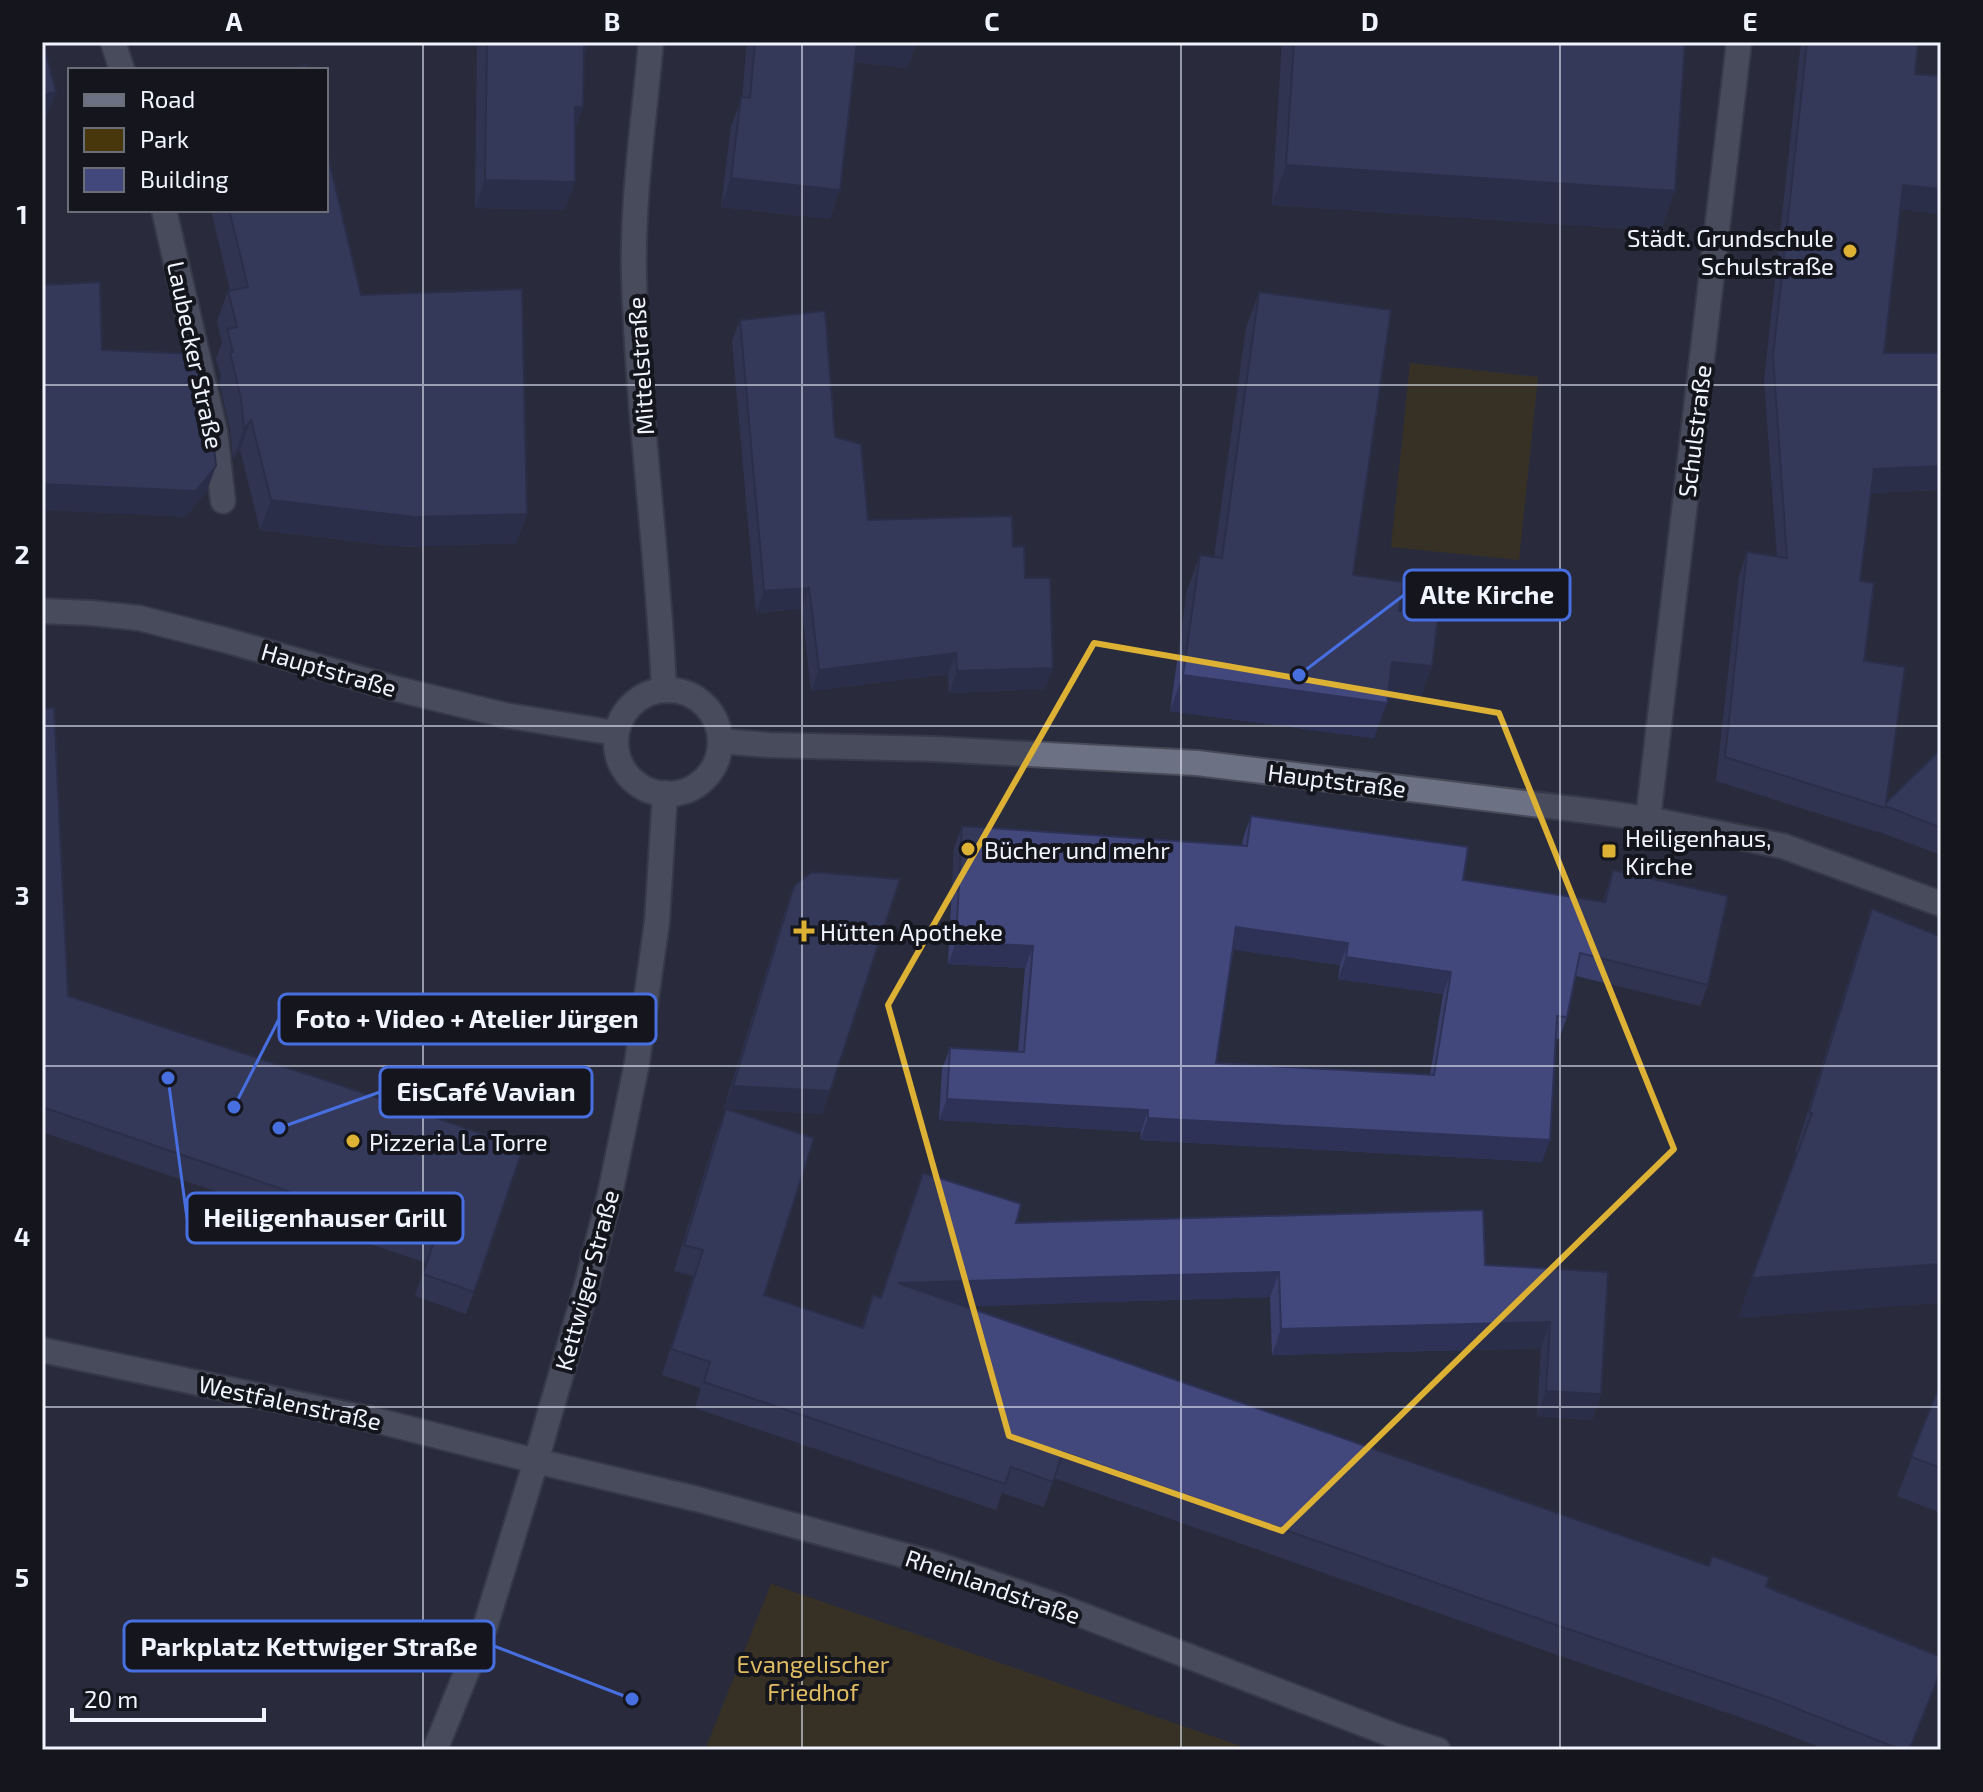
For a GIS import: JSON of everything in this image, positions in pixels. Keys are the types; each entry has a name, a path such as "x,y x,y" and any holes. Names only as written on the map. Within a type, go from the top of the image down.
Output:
{"street":[{"path":"113,42 121,68"},
{"name":"Mittelstraße","path":"651,42 635,206 634,276 664,689"},
{"name":"Schulstraße","path":"1648,819 1739,42"},
{"name":"Laubecker Straße","path":"164,212 215,432 223,501"},
{"name":"Hauptstraße","path":"42,611 139,618 462,705 615,733"},
{"path":"664,689 695,698 708,709 717,724 720,741 717,758 709,774 697,785 681,792 647,790 633,781 623,768 617,752 615,733 631,704 645,695 664,689"},
{"name":"Hauptstraße","path":"720,741 1197,763 1485,797 1648,819 1783,846 1941,904"},
{"name":"Kettwiger Straße","path":"435,1750 486,1624 585,1292 610,1194 637,1063 657,922 665,793"},
{"name":"Westfalenstraße","path":"42,1350 379,1421 536,1461"},
{"name":"Rheinlandstraße","path":"536,1461 697,1499 936,1564 1061,1607 1438,1750"}],"highlighted area":[{"path":"1094,643 1499,713 1674,1149 1282,1531 1009,1436 888,1005"}],"green space":[{"path":"1410,363 1538,377 1519,560 1391,547"},
{"name":"Evangelischer Friedhof","path":"771,1584 1252,1750 705,1750"}],"building":[{"path":"42,42 56,92 42,95"},
{"path":"487,42 584,42 583,107 575,107 575,182 485,180"},
{"path":"755,42 857,42 840,190 731,178 741,97 750,98"},
{"path":"1294,42 1685,42 1675,191 1286,165"},
{"path":"1807,42 1918,42 1915,74 1941,76 1941,189 1903,185 1884,353 1940,353 1941,466 1874,469 1860,581 1874,583 1864,661 1905,667 1886,803 1941,749 1941,828 1886,806 1725,757 1747,552 1787,558 1773,357"},
{"path":"328,156 361,295 522,289 527,514 414,517 271,500 251,420 244,429 227,329 237,327 228,291 248,287 229,212 328,212"},
{"path":"100,282 102,350 197,354 210,409 216,466 196,491 42,484 42,285"},
{"path":"1259,292 1391,310 1353,575 1403,582 1399,611 1438,617 1432,666 1392,662 1387,703 1183,675 1200,555 1222,558"},
{"path":"825,311 835,437 861,444 868,520 1012,516 1013,547 1024,546 1025,578 1050,578 1053,668 957,671 956,653 819,670 809,588 764,591 740,320"},
{"path":"42,708 54,708 68,996 523,1148 474,1292 423,1274 434,1241 42,1107"},
{"path":"1251,816 1468,847 1463,880 1605,902 1613,870 1728,896 1708,985 1580,953 1567,1017 1557,1016 1550,1140 1148,1118 1148,1110 947,1099 950,1048 1024,1052 1033,946 956,942 962,826 1247,846","holes":["1236,927 1348,943 1346,957 1451,972 1434,1075 1216,1063"]},
{"path":"812,872 900,879 830,1091 733,1086 794,886"},
{"path":"1872,909 1941,937 1941,1264 1752,1278 1812,1113 1809,1112"},
{"path":"726,1109 814,1138 764,1295 863,1328 873,1295 881,1298 923,1173 1021,1204 1016,1223 1483,1210 1485,1265 1608,1272 1601,1394 1546,1391 1550,1322 1281,1329 1279,1272 898,1283 1709,1566 1712,1556 1769,1577 1766,1587 1941,1657 1941,1670 1909,1750 1902,1750 1773,1699 1063,1452 1053,1482 1011,1467 1005,1484 704,1382 710,1362 671,1349 703,1250 684,1245"},
{"path":"1941,1382 1941,1468 1911,1457"}],"place":[{"name":"Städt. Grundschule Schulstraße","path":"1850,251"},
{"name":"Alte Kirche","path":"1299,675"},
{"name":"Bücher und mehr","path":"968,849"},
{"name":"Heiligenhaus, Kirche","path":"1609,851"},
{"name":"Hütten Apotheke","path":"804,931"},
{"name":"Heiligenhauser Grill","path":"168,1078"},
{"name":"Foto + Video + Atelier Jürgen","path":"234,1107"},
{"name":"EisCafé Vavian","path":"279,1128"},
{"name":"Pizzeria La Torre","path":"353,1141"},
{"name":"Parkplatz Kettwiger Straße","path":"632,1699"}]}
